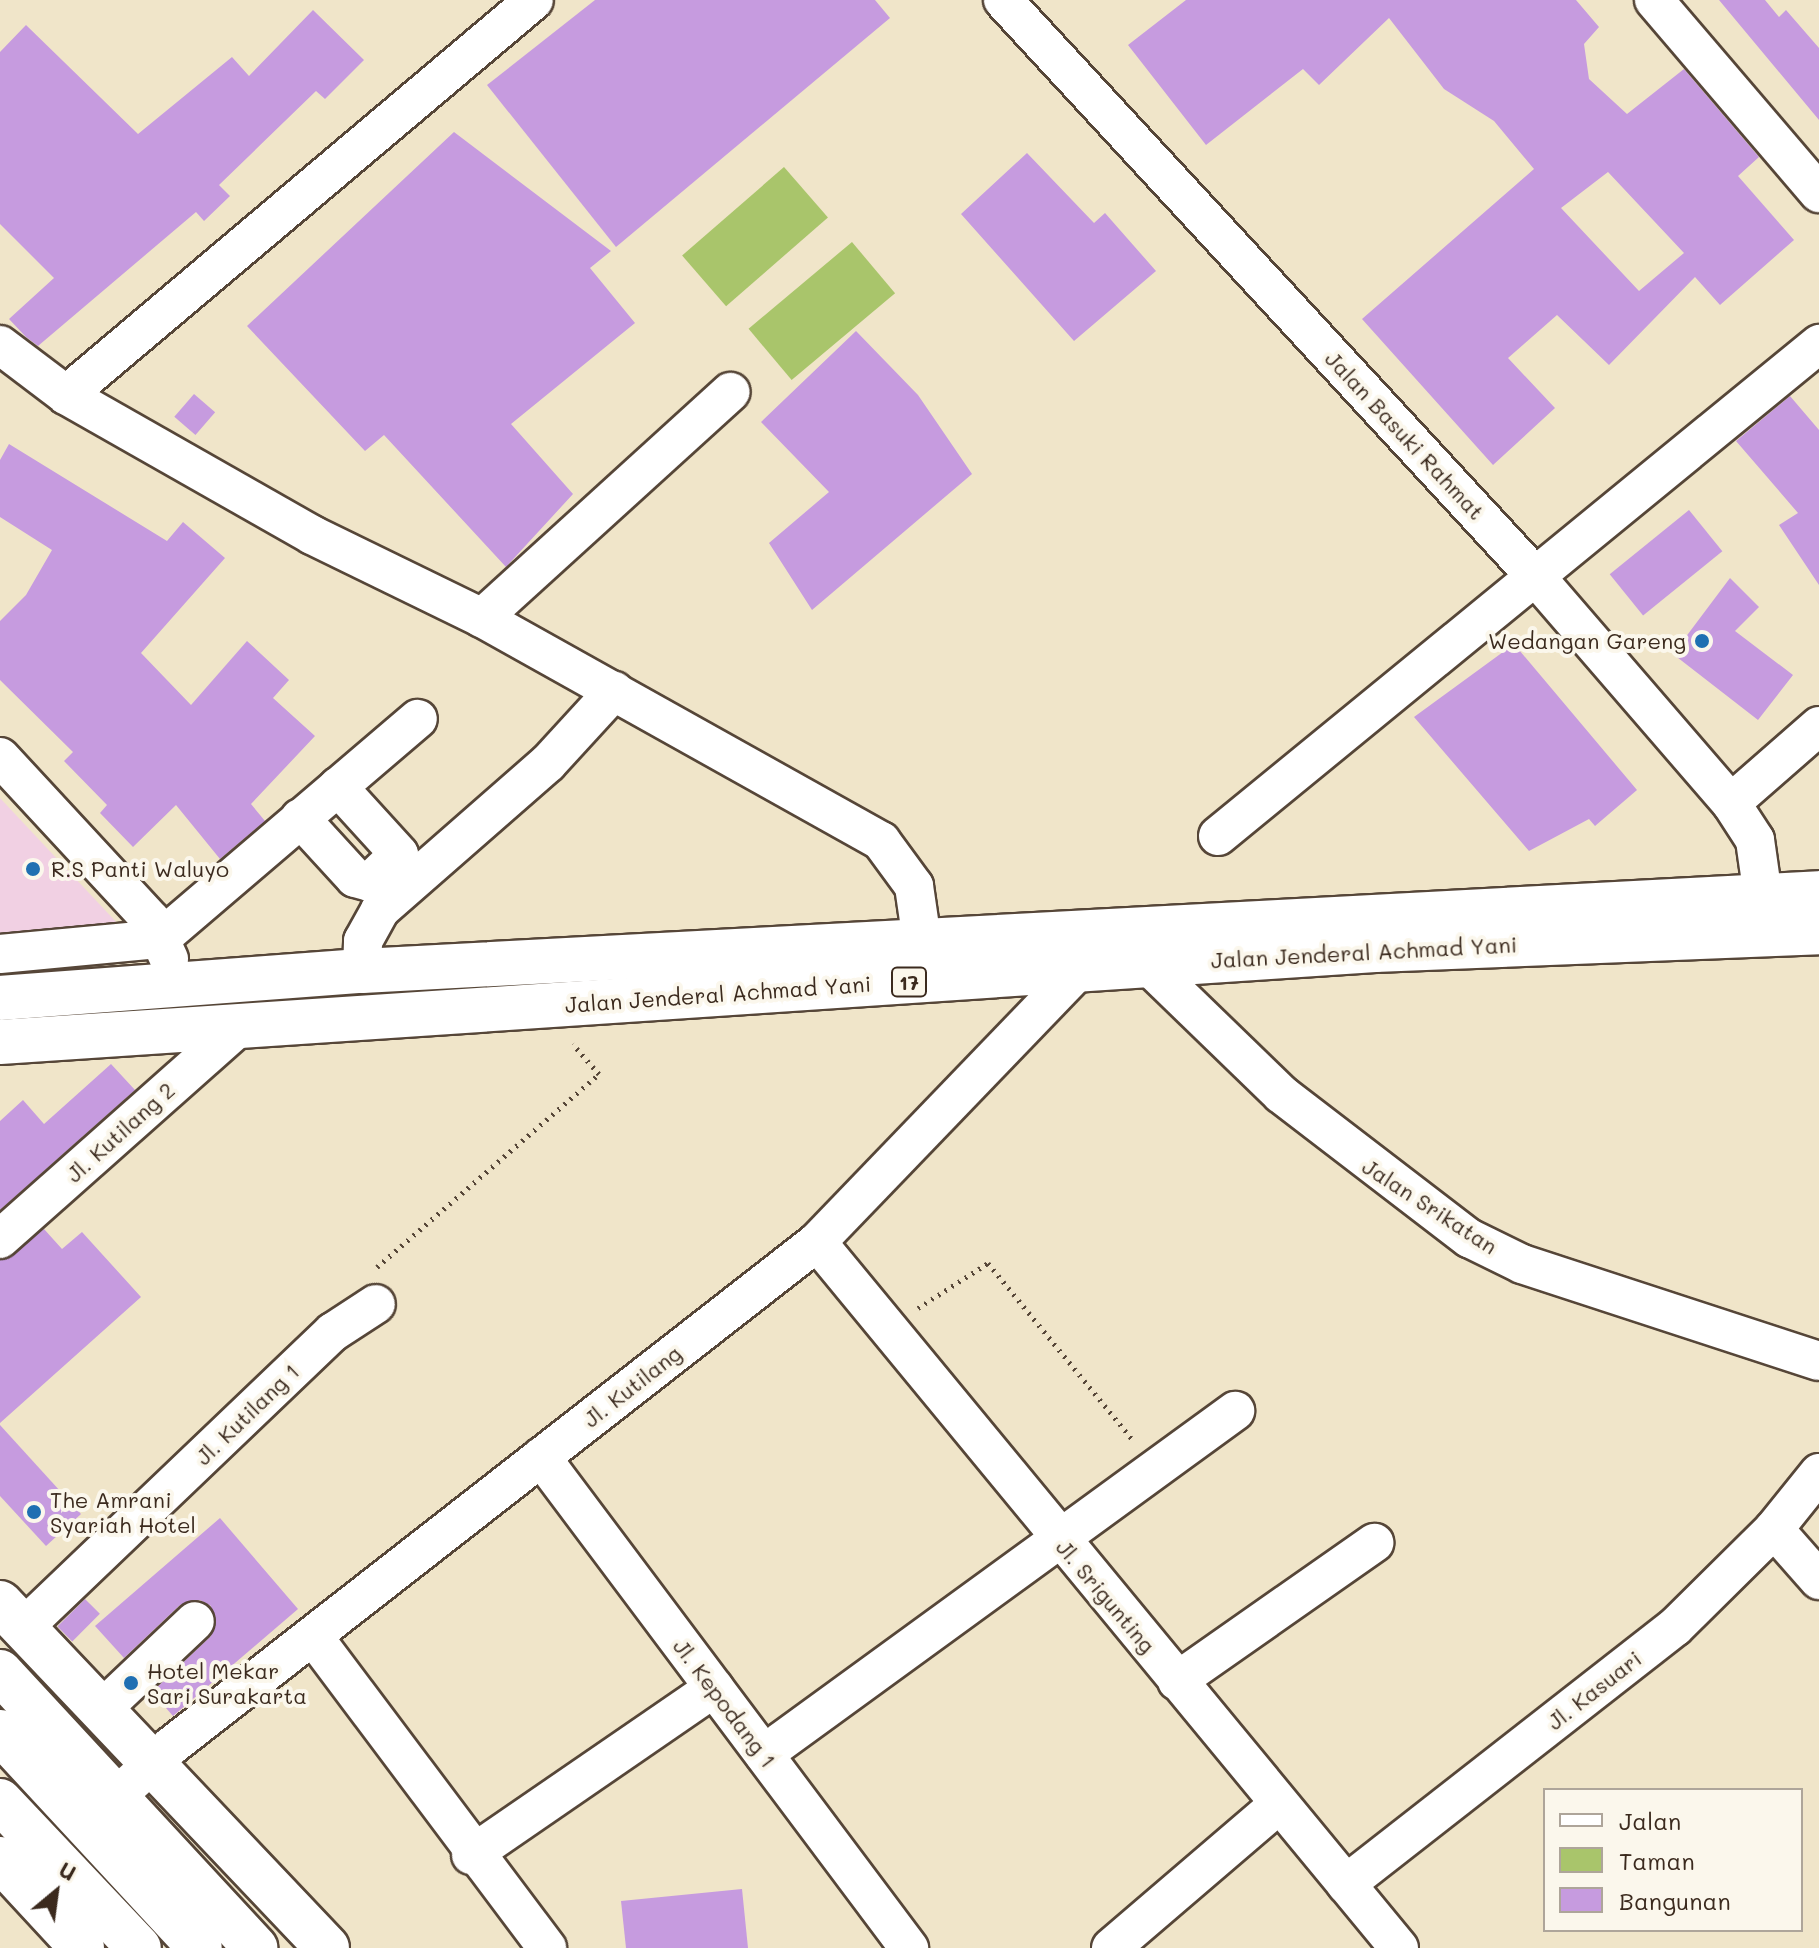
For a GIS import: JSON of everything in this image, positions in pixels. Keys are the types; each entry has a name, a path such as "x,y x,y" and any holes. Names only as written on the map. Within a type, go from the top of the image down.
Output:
{"main road":[{"name":"Jalan Jenderal Achmad Yani","path":"0,1042 1079,970 1764,915 1819,893"},
{"name":"Jalan Jenderal Achmad Yani","path":"6,997 181,987 362,971 918,914 1764,915 1819,932"},
{"path":"12,1615 327,1948"},
{"path":"0,1672 256,1948"},
{"path":"0,1732 200,1948"},
{"path":"0,1801 139,1948"},
{"path":"0,1859 82,1948"}],"street":[{"path":"66,395 534,0"},
{"name":"Jalan Basuki Rahmat","path":"1003,0 1535,576 1742,820"},
{"path":"1654,0 1819,193"},
{"path":"1218,836 1819,344"},
{"path":"0,345 66,395 312,535 482,618 881,841 918,914"},
{"path":"482,618 730,392"},
{"path":"362,971 363,941 380,910 548,763 614,691"},
{"path":"6,997 1,954 160,939 418,719"},
{"path":"1764,915 1742,820 1819,726"},
{"path":"0,757 160,939 181,987"},
{"path":"300,818 355,878 370,882 399,854 338,787"},
{"name":"Jalan Srikatan","path":"1147,964 1292,1104 1469,1238 1591,1288 1819,1361"},
{"name":"Jl. Kutilang","path":"116,1797 152,1764 313,1636 817,1242 1079,970"},
{"name":"Jl. Kutilang 2","path":"0,1239 240,1026"},
{"name":"Jl. Srigunting","path":"817,1242 1061,1543 1399,1948"},
{"name":"Jl. Kutilang 1","path":"12,1615 333,1332 370,1291"},
{"path":"764,1754 1061,1543 1235,1411"},
{"name":"Jl. Kepodang 1","path":"541,1457 909,1948"},
{"name":"Jl. Kasuari","path":"1346,1884 1675,1627 1774,1529 1819,1473"},
{"path":"1774,1529 1819,1580"},
{"path":"1177,1681 1374,1543"},
{"path":"101,1710 195,1621"},
{"path":"313,1636 471,1855 547,1948"},
{"path":"471,1855 714,1688"},
{"path":"1111,1948 1279,1804"}],"path":[{"path":"370,1291 599,1074 538,1006"},
{"path":"888,1330 988,1263 1156,1468"}],"shaded area":[{"name":"R.S Panti Waluyo","path":"0,798 134,941 0,952"}],"green space":[{"path":"784,167 828,218 726,306 682,256"},
{"path":"852,242 895,293 792,380 749,329"}],"building":[{"path":"595,0 875,0 890,18 616,247 487,85"},
{"path":"1186,0 1576,0 1599,27 1584,44 1589,79 1627,114 1684,69 1759,157 1738,176 1794,240 1720,305 1695,277 1609,365 1557,315 1508,358 1555,408 1493,465 1362,319 1534,169 1494,121 1444,89 1389,18 1319,85 1303,69 1206,145 1128,45","holes":["1608,172 1684,253 1639,291 1561,208"]},
{"path":"1719,0 1765,0 1779,17 1786,10 1819,48 1819,120"},
{"path":"313,10 364,60 325,99 316,91 219,185 230,196 204,221 196,212 38,346 26,337 9,319 54,278 0,224 0,52 26,25 138,134 232,57 249,76"},
{"path":"454,132 611,251 590,268 635,323 511,424 573,494 506,567 384,435 365,451 247,326"},
{"path":"1027,153 1094,223 1105,213 1156,271 1074,341 961,214"},
{"path":"856,331 918,395 972,474 812,610 769,543 829,492 761,422"},
{"path":"194,394 215,412 195,435 174,417"},
{"path":"1790,396 1819,430 1819,585 1779,525 1798,513 1736,441"},
{"path":"9,444 167,541 183,522 225,558 141,653 191,705 247,641 289,680 273,698 315,736 251,804 265,821 220,859 176,805 133,847 100,813 107,805 64,761 73,752 0,680 0,621 26,595 52,550 0,517 0,460"},
{"path":"1689,510 1722,551 1643,615 1610,574"},
{"path":"1730,578 1759,607 1735,631 1793,675 1758,720 1673,654"},
{"path":"1514,644 1637,790 1595,826 1589,819 1529,851 1414,717"},
{"path":"111,1064 135,1090 0,1210 0,1121 23,1100 44,1124"},
{"path":"44,1229 62,1249 82,1232 141,1297 0,1423 0,1260"},
{"path":"0,1425 81,1514 46,1546 0,1496"},
{"path":"220,1518 298,1609 173,1716 152,1692 211,1636 211,1606 200,1600 180,1605 124,1658 95,1626"},
{"path":"85,1599 100,1614 72,1641 57,1627"},
{"path":"742,1889 748,1948 626,1948 621,1901"}],"place":[{"name":"Wedangan Gareng","path":"1702,641"},
{"name":"R.S Panti Waluyo","path":"33,869"},
{"name":"The Amrani Syariah Hotel","path":"34,1512"},
{"name":"Hotel Mekar Sari Surakarta","path":"131,1683"}]}
